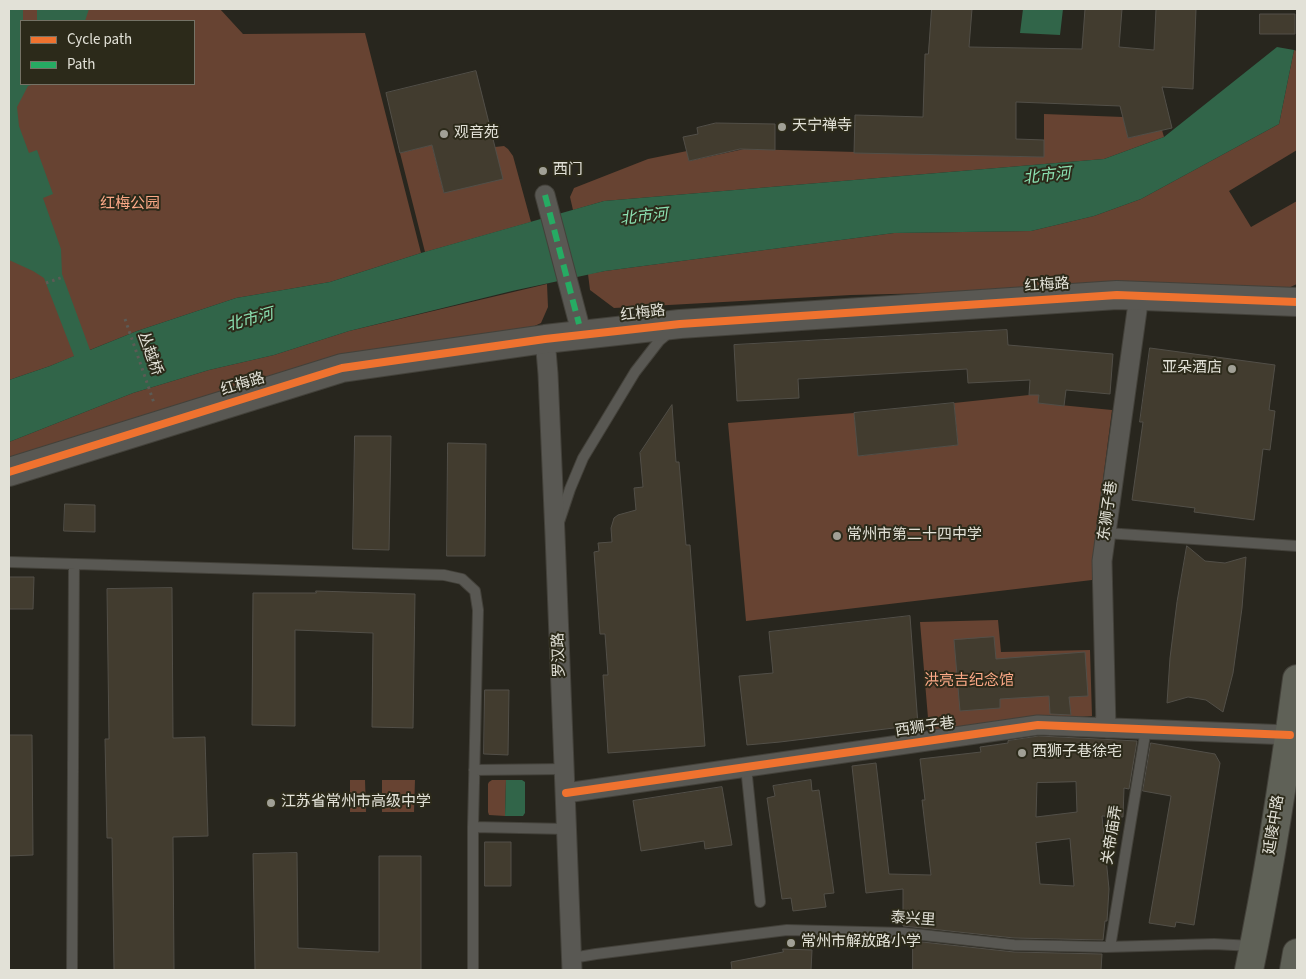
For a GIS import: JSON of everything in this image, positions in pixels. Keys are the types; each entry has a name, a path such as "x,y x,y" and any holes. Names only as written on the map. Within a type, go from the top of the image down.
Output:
{"main road":[{"name":"延陵中路","path":"1251,958 1263,902 1290,735 1297,679"},
{"path":"1294,970 1297,953"}],"street":[{"path":"545,195 579,324"},
{"name":"红梅路","path":"9,472 342,368 545,339 680,324 1118,295 1297,302"},
{"name":"东狮子巷","path":"1106,728 1102,560 1139,296"},
{"name":"罗汉路","path":"545,339 555,535 572,964"},
{"name":"西狮子巷","path":"566,793 1038,725 1290,735"}],"lane":[{"path":"555,535 570,489 583,458 640,367 659,341 680,324"},
{"path":"1106,533 1297,546"},
{"path":"9,562 444,575 462,578 475,591 478,610 473,827 473,970"},
{"path":"72,970 74,564"},
{"name":"关帝庙弄","path":"1110,947 1146,729"},
{"path":"746,767 760,902"},
{"path":"474,770 565,769"},
{"path":"473,827 567,828"},
{"name":"泰兴里","path":"572,964 596,954 787,930 904,933 1014,945 1110,947 1214,944 1251,958"}],"path":[{"path":"46,283 63,277"}],"green space":[{"name":"红梅公园","path":"9,9 220,9 243,34 365,33 421,253 330,282 236,298 137,331 50,366 9,380"},
{"path":"1294,50 1297,51 1297,150 1229,191 1251,227 1297,201 1297,284 1286,289 1138,288 851,295 614,308 590,290 588,274 605,271 894,233 1031,231 1094,216 1141,199 1279,124"},
{"path":"1044,114 1123,117 1128,138 1162,130 1164,137 1104,159 604,201 573,210 570,197 574,188 648,159 687,151 689,161 744,149 1044,157"},
{"path":"432,145 444,193 495,147 504,146 508,149 513,156 531,222 425,252 400,153"},
{"path":"547,284 548,307 541,323 528,329 9,466 9,442 133,393 209,370 274,355 349,331"},
{"path":"1039,395 1039,403 1112,410 1093,557 1092,580 746,621 728,423 854,413 859,456 958,445 954,403"},
{"name":"洪亮吉纪念馆","path":"998,620 1001,652 1090,650 1092,716 929,730 920,622"},
{"path":"350,780 365,780 366,812 350,812"},
{"path":"382,780 415,780 414,812 382,812"},
{"path":"492,780 506,780 505,816 489,815 488,784"}],"water":[{"name":"北市河","path":"9,9 23,9 23,20 20,20 20,85 32,85 28,86 17,107 19,126 29,153 37,150 53,194 43,198 61,249 62,274 90,350 137,331 236,298 330,282 421,253 604,201 1104,159 1164,137 1277,47 1294,50 1279,124 1141,199 1094,216 1031,231 894,233 605,271 512,291 349,331 274,355 209,370 133,393 9,442 9,380 74,356 44,278 9,260"},
{"path":"37,9 89,9 85,20 37,20"},
{"path":"1023,9 1063,9 1060,35 1020,33"},
{"path":"506,780 522,780 525,782 525,813 523,816 505,816"}],"building":[{"path":"932,9 972,9 969,47 1082,49 1085,9 1122,9 1119,47 1154,50 1156,9 1196,9 1193,89 1162,87 1172,128 1128,138 1120,106 1016,102 1016,139 1044,140 1044,157 854,153 855,115 923,117 925,54 928,54"},
{"path":"1260,14 1295,14 1295,34 1260,34"},
{"name":"观音苑","path":"476,71 503,179 444,193 432,145 400,153 386,93"},
{"path":"716,123 775,124 775,150 740,149 689,161 683,137 698,134 697,128"},
{"path":"1007,330 1008,345 1113,354 1110,394 1066,390 1064,406 1038,403 1039,395 1029,395 1030,380 968,383 967,369 798,379 799,398 737,401 734,345"},
{"path":"1150,348 1275,365 1269,410 1275,411 1270,450 1263,449 1254,520 1194,512 1195,508 1132,500 1143,422 1140,422"},
{"path":"954,403 958,445 858,456 854,413"},
{"path":"672,405 676,462 679,462 686,545 690,545 705,746 608,753 603,675 608,675 605,634 600,634 594,552 599,551 598,543 612,542 611,528 614,518 636,510 634,488 643,487 640,453"},
{"path":"355,436 391,436 389,550 353,549"},
{"path":"448,443 486,444 485,556 447,556"},
{"path":"65,504 95,505 95,532 64,531"},
{"path":"1187,546 1205,561 1225,563 1246,557 1242,608 1233,673 1223,712 1206,700 1188,697 1167,703 1177,602"},
{"path":"9,577 34,577 33,609 9,609"},
{"path":"172,588 173,738 205,737 208,836 173,837 174,970 114,970 112,838 107,838 105,739 109,739 107,589"},
{"path":"316,591 415,594 413,728 372,727 373,633 295,630 295,726 252,725 253,593 316,593"},
{"path":"910,616 918,725 747,745 739,676 773,673 769,632"},
{"path":"994,637 996,659 1085,652 1088,696 1069,697 1071,715 1050,714 1049,696 1000,699 1000,708 960,711 954,640"},
{"path":"485,690 509,690 508,755 484,754"},
{"path":"9,735 32,735 33,855 9,856"},
{"path":"1039,736 1137,741 1129,789 1124,788 1123,817 1102,816 1109,889 1107,921 1105,921 1103,940 1014,938 903,926 903,889 866,893 852,766 876,763 889,874 931,875 922,800 925,800 920,759 981,752 980,747 1008,743 1008,741","holes":["1076,782 1077,812 1036,817 1037,783","1070,839 1074,886 1040,884 1036,843"]},
{"path":"1151,743 1215,754 1220,763 1194,925 1176,922 1175,927 1149,923 1171,796 1143,791"},
{"path":"811,780 812,791 819,790 834,893 824,894 826,907 793,911 791,898 782,899 767,798 775,796 773,786"},
{"path":"722,787 732,845 705,849 704,841 641,851 633,801"},
{"path":"485,842 511,842 511,886 485,886"},
{"path":"297,853 298,948 379,952 379,856 421,856 421,970 255,970 253,854"},
{"path":"913,941 1014,952 1102,954 1101,970 913,970"},
{"path":"783,949 812,950 811,970 732,970 731,962 783,952"}],"marked path":[{"path":"545,195 579,324"}],"cycle path":[{"path":"9,472 342,368 545,339 680,324 1117,295 1297,302"},
{"path":"566,793 1038,725 1290,735"}],"place":[{"name":"天宁禅寺","path":"782,127"},
{"name":"观音苑","path":"444,134"},
{"name":"西门","path":"543,171"},
{"name":"亚朵酒店","path":"1232,369"},
{"name":"常州市第二十四中学","path":"837,536"},
{"name":"西狮子巷徐宅","path":"1022,753"},
{"name":"江苏省常州市高级中学","path":"271,803"},
{"name":"常州市解放路小学","path":"791,943"}]}
